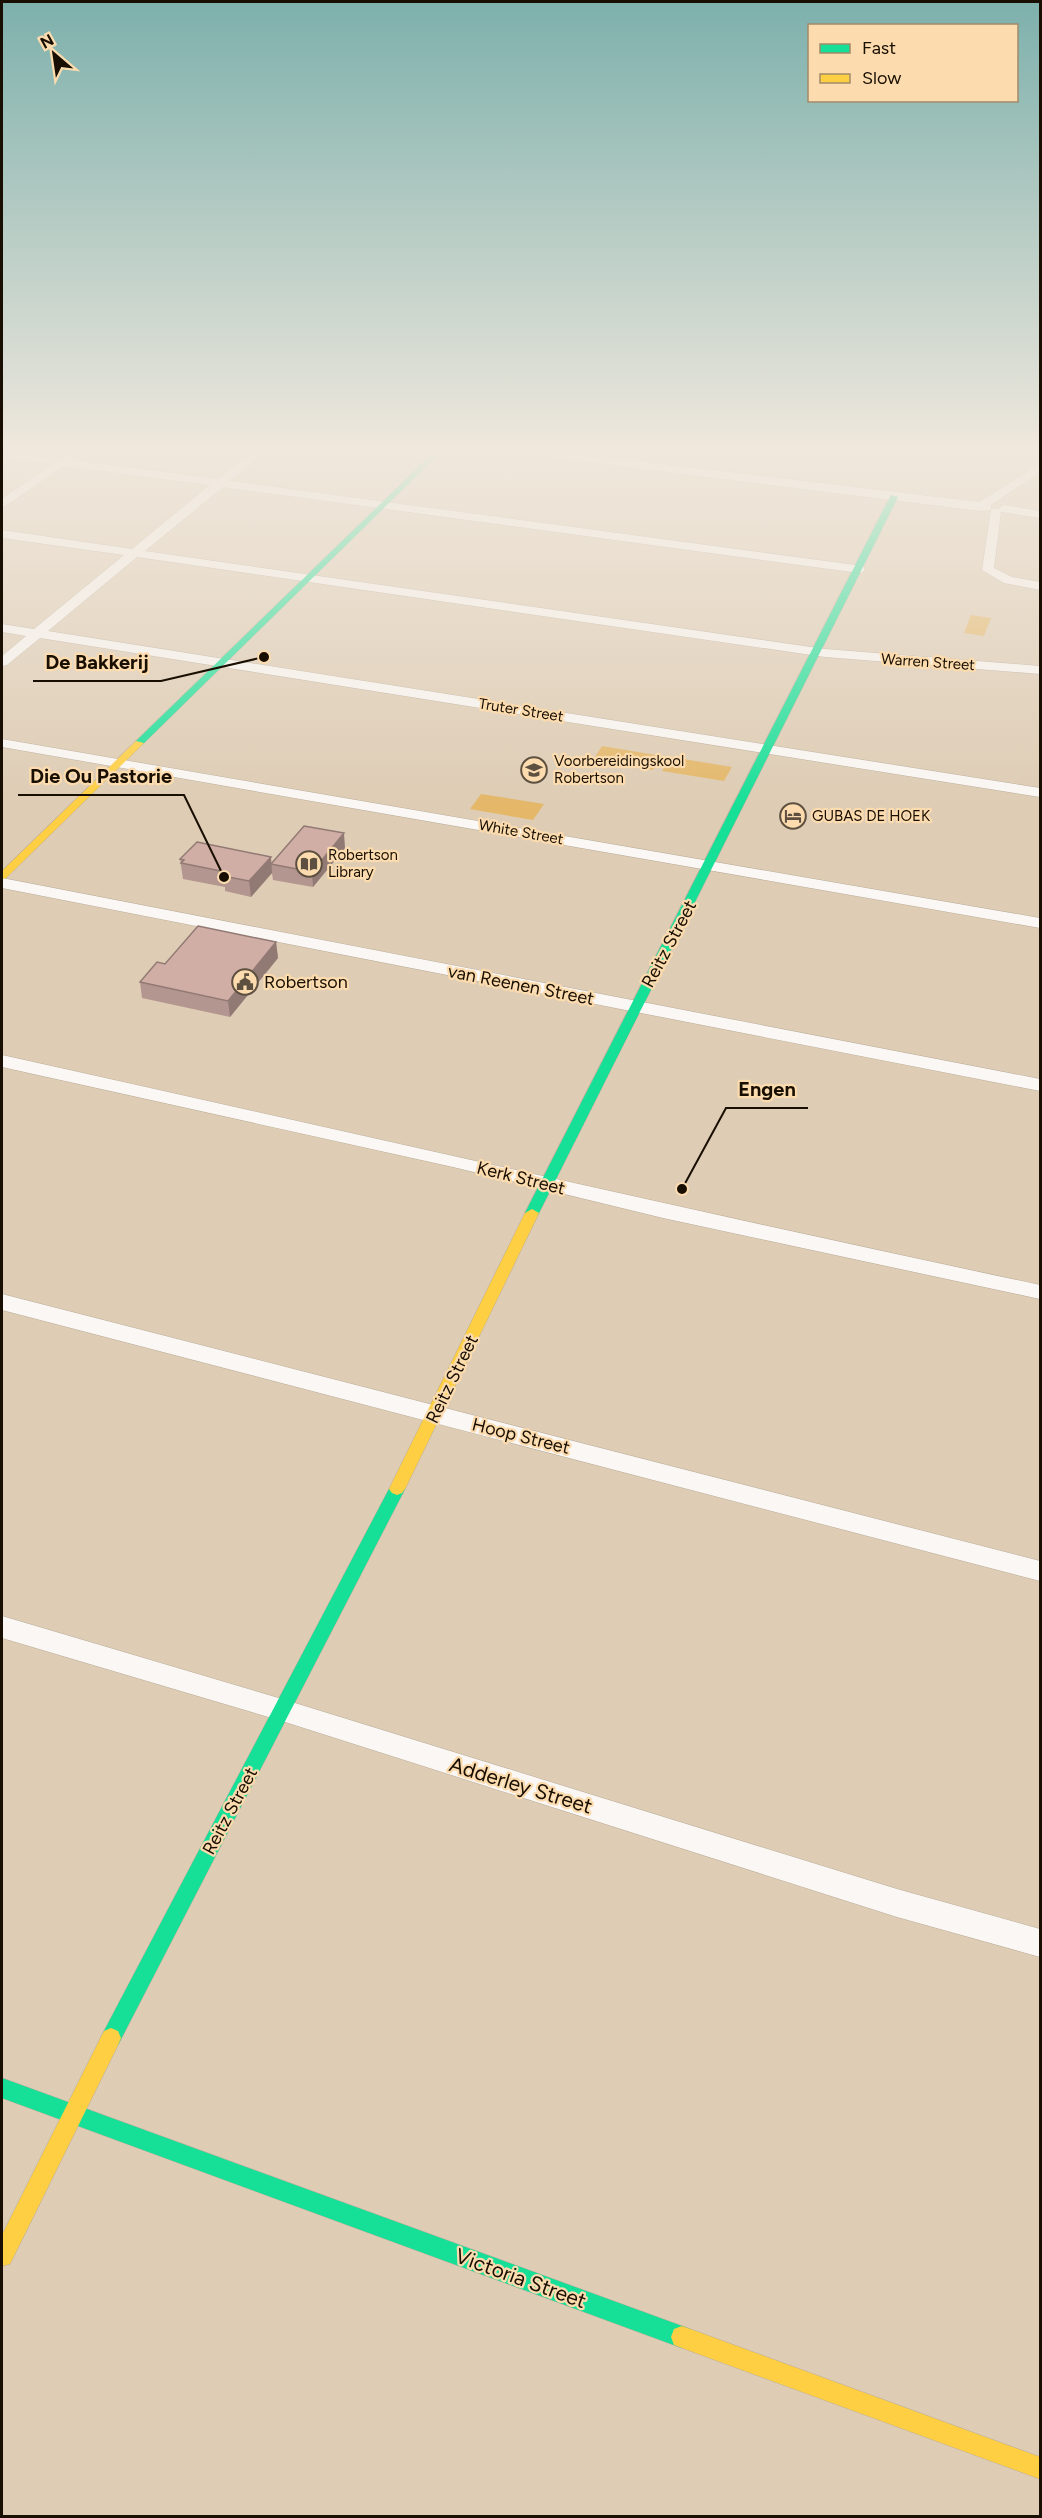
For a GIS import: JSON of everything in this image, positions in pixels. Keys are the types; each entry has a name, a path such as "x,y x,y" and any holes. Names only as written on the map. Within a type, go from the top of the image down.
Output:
{"street":[{"path":"2,662 113,571"},
{"name":"Warren Street","path":"257,571 815,652 1041,670"},
{"path":"2,876 317,571"},
{"name":"Reitz Street","path":"2,2256 71,2114 435,1414 547,1184 858,571"},
{"path":"989,571 1008,580 1041,586"},
{"name":"Truter Street","path":"2,628 1041,793"},
{"name":"White Street","path":"2,743 1041,923"},
{"name":"van Reenen Street","path":"2,883 1041,1085"},
{"name":"Kerk Street","path":"2,1061 663,1211 1041,1293"},
{"name":"Hoop Street","path":"2,1302 1041,1571"},
{"name":"Adderley Street","path":"2,1627 282,1710 886,1899 1041,1943"},
{"name":"Victoria Street","path":"2,2088 1041,2468"}],"shaded area":[{"path":"971,615 991,618 984,636 964,633"},
{"path":"602,746 662,756 653,770 593,760"},
{"path":"671,757 732,767 724,781 662,771"},
{"path":"481,794 544,804 533,820 470,809"}],"building":[{"path":"304,826 344,833 312,872 271,864"},
{"path":"197,842 271,857 249,881 223,876 226,872 181,863 184,860 180,859"},
{"path":"198,926 276,942 228,1001 140,982 157,962 165,964"}],"traffic: fast":[{"path":"139,743 316,571"},
{"path":"532,1213 857,571"},
{"path":"111,2038 397,1489"},
{"path":"2,2088 682,2337"}],"traffic: slow":[{"path":"2,876 139,743"},
{"path":"397,1489 532,1213"},
{"path":"2,2256 111,2038"},
{"path":"682,2337 1040,2468"}],"place":[{"name":"De Bakkerij","path":"264,657"},
{"name":"Voorbereidingskool Robertson","path":"534,770"},
{"name":"GUBAS DE HOEK","path":"793,816"},
{"name":"Robertson Library","path":"309,864"},
{"name":"Die Ou Pastorie","path":"224,877"},
{"name":"Robertson","path":"245,982"},
{"name":"Engen","path":"682,1189"}]}
